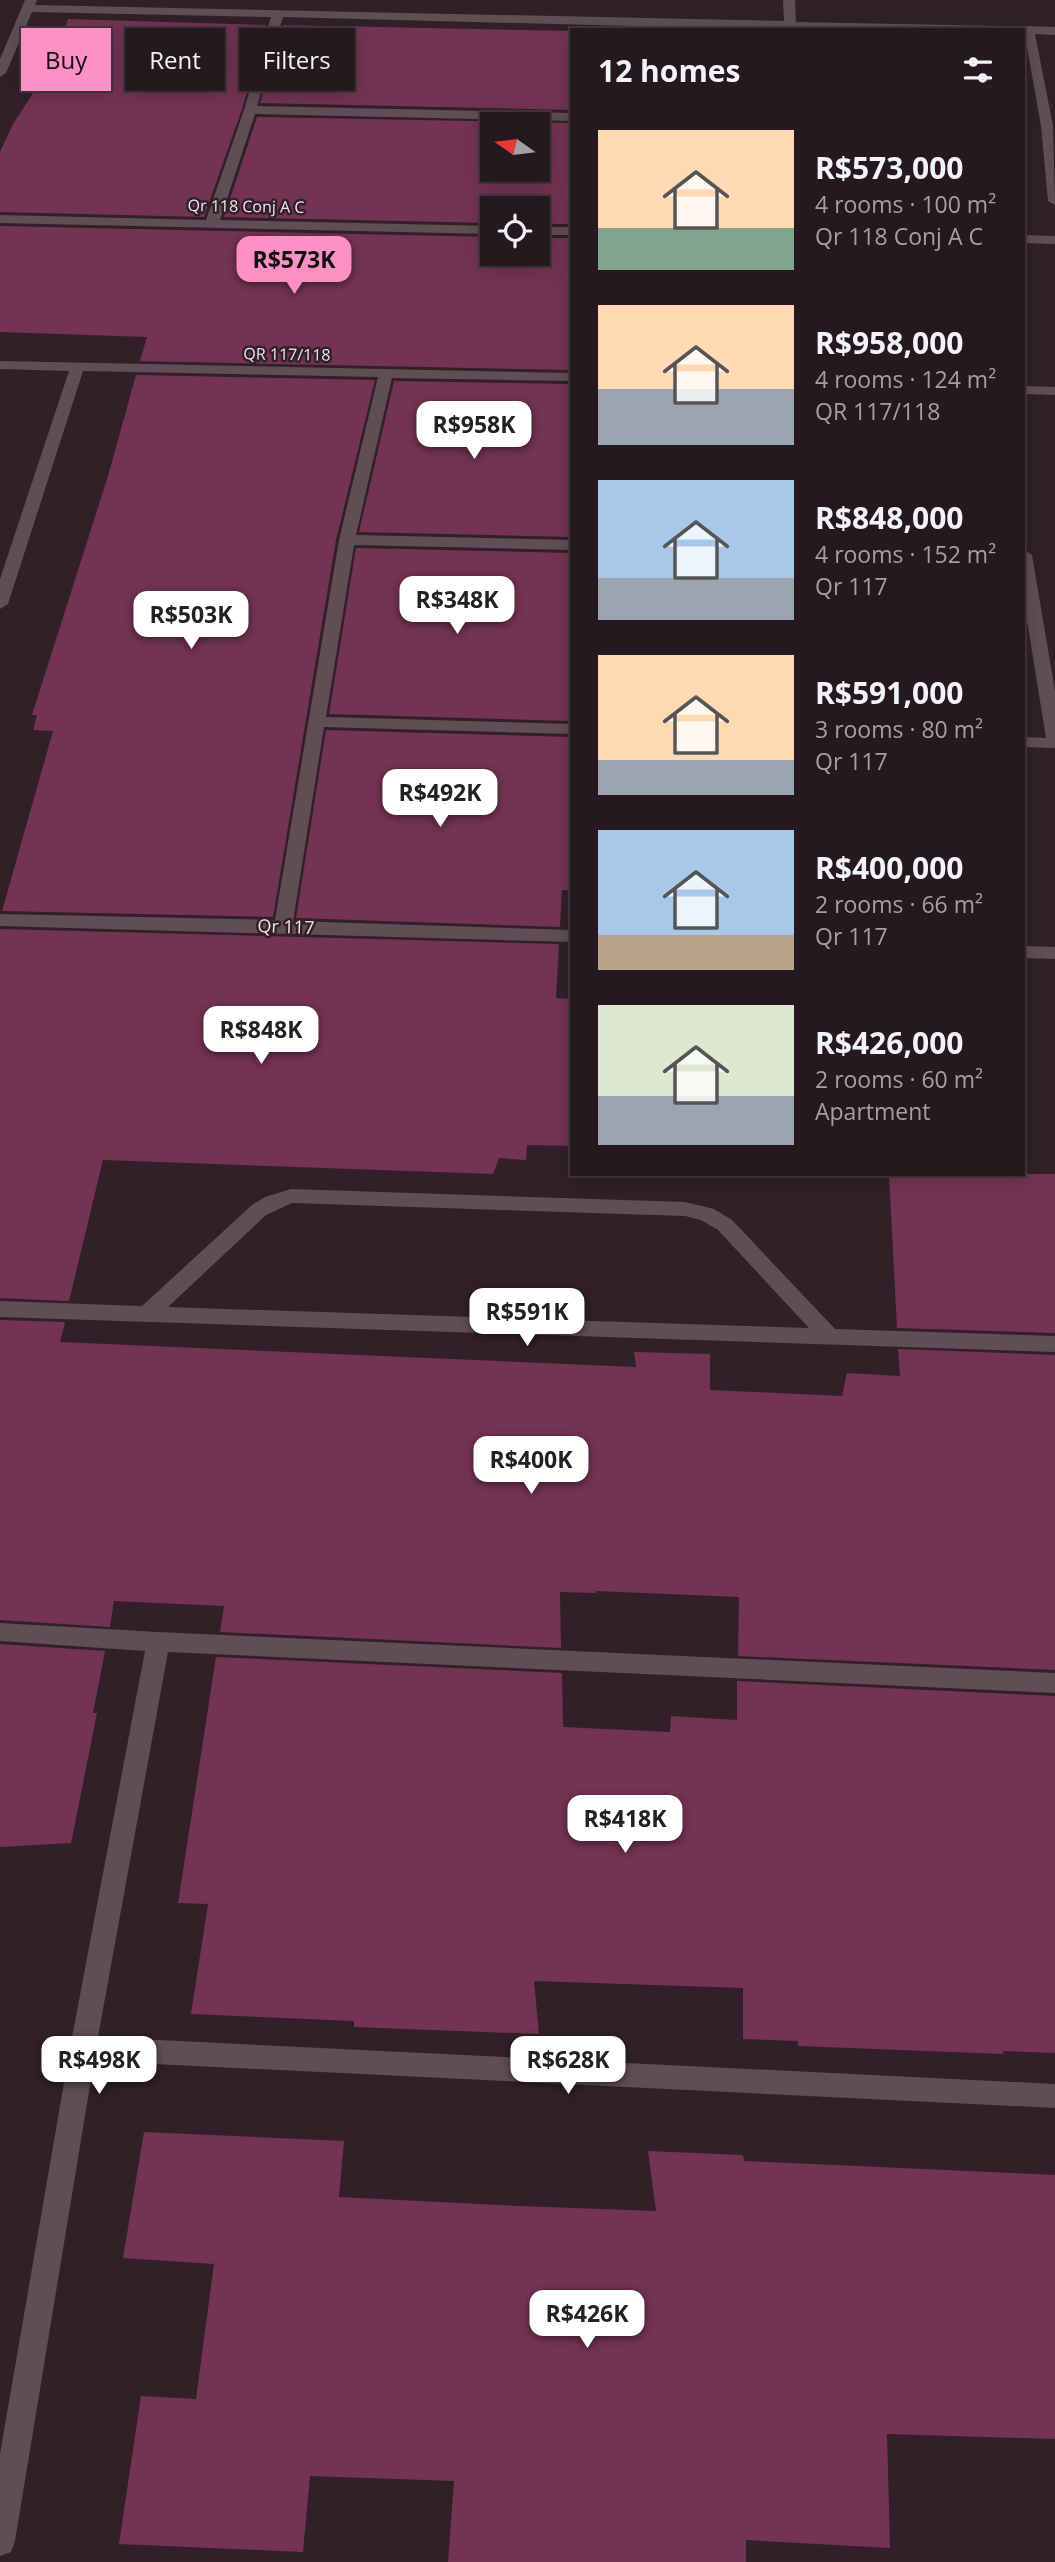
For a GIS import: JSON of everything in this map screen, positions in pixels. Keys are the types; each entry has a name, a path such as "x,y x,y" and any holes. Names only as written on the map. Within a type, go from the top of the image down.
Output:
{"street":[{"path":"789,0 790,27"},
{"path":"0,73 30,4 861,28"},
{"path":"212,223 250,110 278,13"},
{"path":"1055,31 1026,30 1051,126 1055,201"},
{"path":"250,110 570,117"},
{"name":"Qr 118 Conj A C","path":"0,219 480,230"},
{"path":"550,231 570,232"},
{"path":"1025,239 1055,240"},
{"name":"QR 117/118","path":"0,365 570,377"},
{"path":"0,604 77,366"},
{"path":"283,926 347,540 386,374"},
{"path":"1025,390 1055,391"},
{"path":"347,540 570,545"},
{"path":"1025,562 1055,742 1025,742"},
{"path":"316,722 570,729"},
{"name":"Qr 117","path":"0,920 570,936"},
{"path":"1025,952 1055,953"},
{"path":"147,1314 259,1210 272,1202 291,1196 685,1209 706,1214 725,1225 830,1337"},
{"path":"0,1310 1055,1344"},
{"path":"0,1632 158,1642 1055,1683"},
{"path":"0,2542 83,2048 158,1642"},
{"path":"83,2048 1055,2096"}],"building":[{"path":"68,19 266,25 265,28 239,28 239,91 247,91 204,217 0,212 0,152 13,124 34,91 111,91 111,28 65,28"},
{"path":"283,25 570,31 570,110 260,103 264,91 355,91 355,28 282,28"},
{"path":"257,117 480,121 480,182 550,182 550,123 570,123 570,224 550,224 550,196 480,196 480,223 224,217"},
{"path":"0,226 480,237 480,266 550,266 550,238 570,238 570,370 140,361 147,337 0,332"},
{"path":"136,375 375,380 336,540 273,917 2,911 53,731 33,730 37,715 32,715 108,476"},
{"path":"394,381 570,384 570,537 359,532"},
{"path":"356,548 570,553 570,721 329,714"},
{"path":"326,730 570,737 570,890 562,890 560,927 296,918"},
{"path":"0,929 559,944 556,998 570,999 570,1146 527,1145 526,1160 499,1158 493,1174 103,1160 69,1301 0,1298"},
{"path":"1055,1174 1055,1333 897,1328 889,1176"},
{"path":"0,1320 65,1322 60,1342 636,1367 634,1352 710,1354 710,1390 842,1396 847,1373 900,1376 898,1349 1055,1355 1055,1670 738,1656 739,1597 560,1592 561,1648 220,1632 224,1606 114,1601 110,1627 0,1620"},
{"path":"0,1644 105,1651 93,1713 97,1713 71,1843 0,1847"},
{"path":"216,1657 562,1673 563,1727 670,1732 671,1716 737,1720 737,1681 1055,1696 1055,2053 1003,2051 1003,2054 798,2046 798,2041 743,2039 743,1988 534,1981 539,2034 354,2027 354,2021 191,2014 208,1904 178,1903"},
{"path":"144,2132 344,2141 339,2197 519,2206 656,2211 648,2151 743,2155 744,2161 1055,2175 1055,2439 887,2434 890,2548 746,2540 746,2562 448,2562 454,2481 310,2476 303,2552 119,2544 141,2396 196,2399 214,2264 123,2258"}]}
